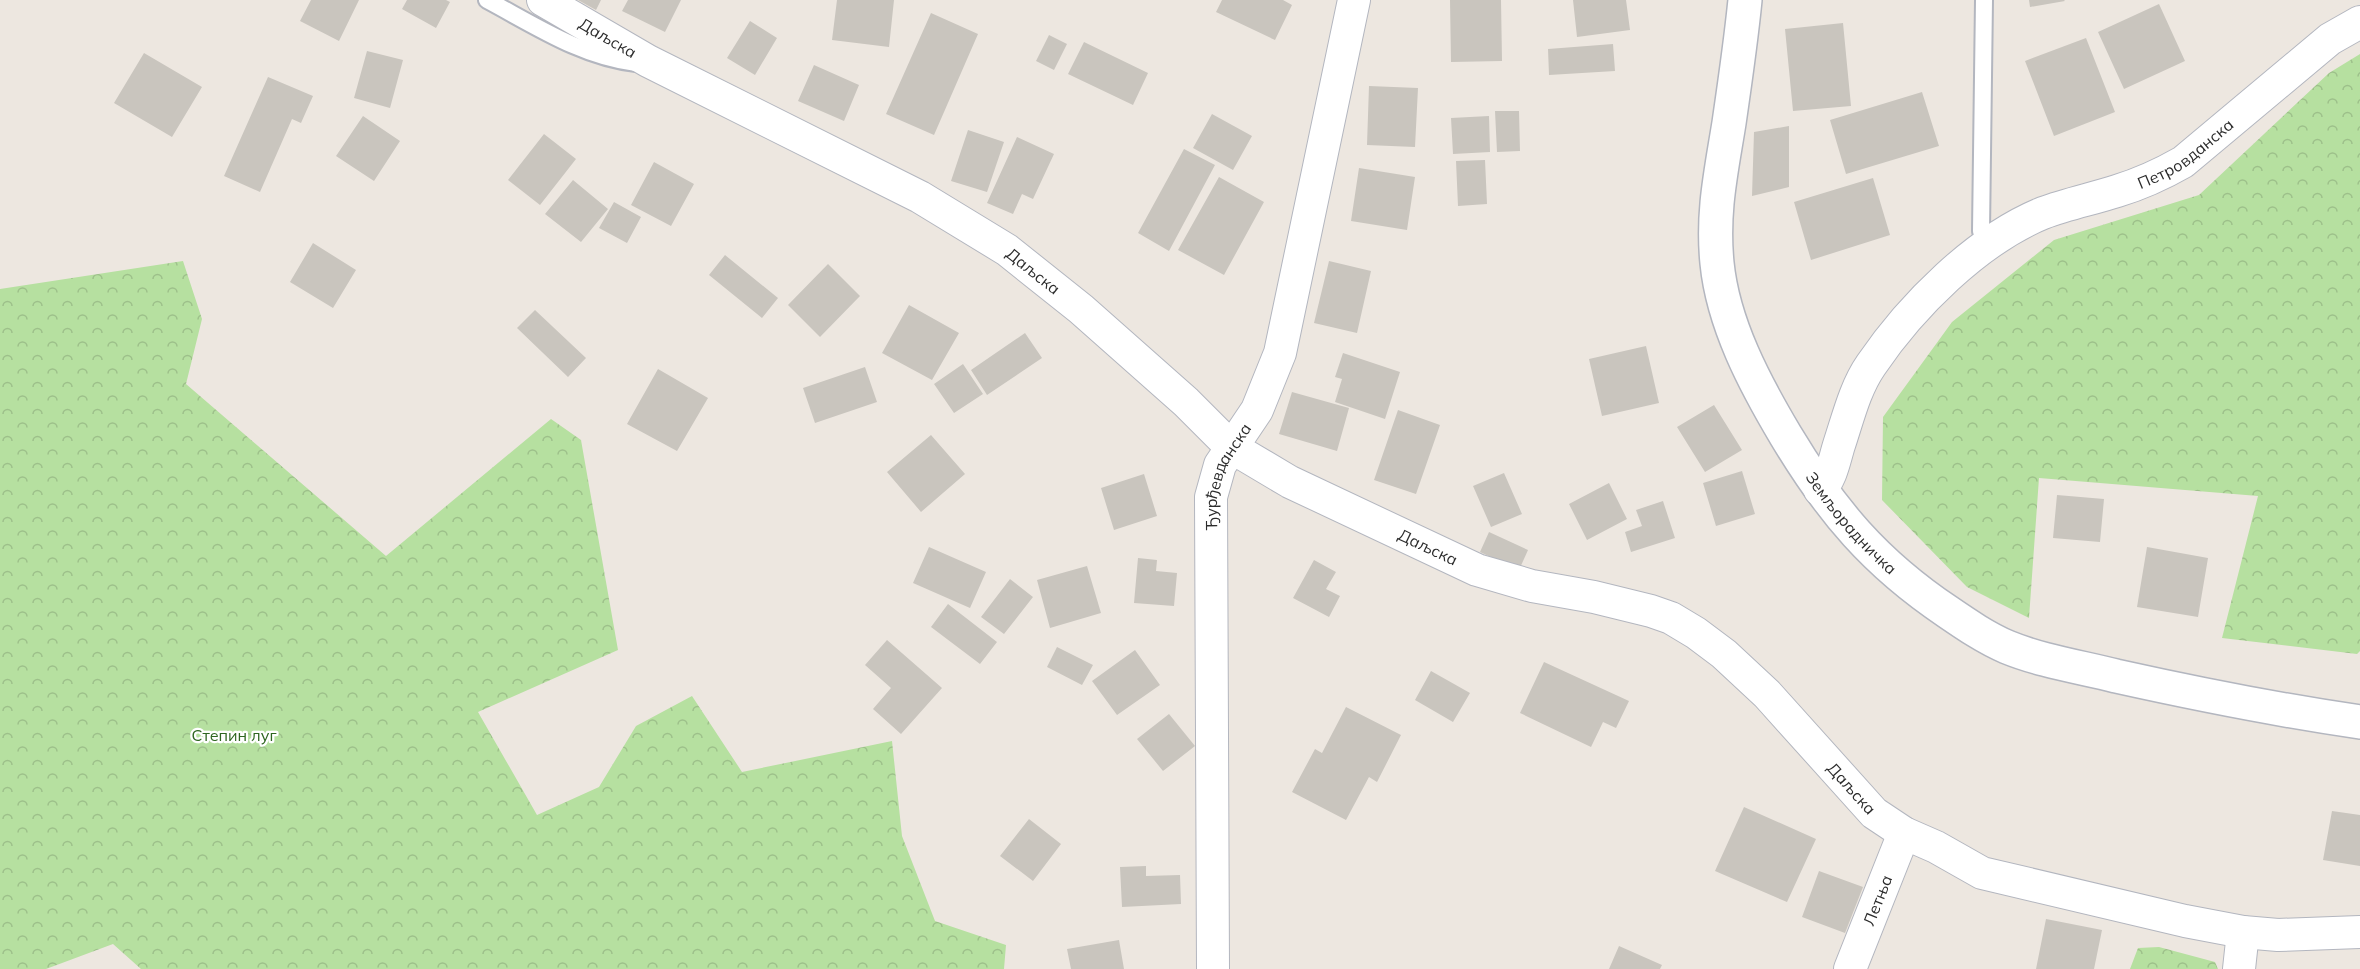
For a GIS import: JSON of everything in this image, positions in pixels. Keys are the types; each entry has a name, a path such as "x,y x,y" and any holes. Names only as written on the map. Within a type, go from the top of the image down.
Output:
{"street":[{"name":"Даљска","path":"543,0 648,61 920,197 1007,250 1082,309 1186,402 1231,447 1290,482 1478,570 1532,586 1594,597 1651,611 1671,618 1696,633 1724,654 1767,694 1874,813 1904,833 1936,847 1982,873 2185,921 2243,932 2278,935 2360,932"},
{"name":"Ђурђевданска","path":"1213,969 1211,497 1220,465 1257,410 1280,353 1290,316 1354,0"},
{"name":"Земљорадничка","path":"1745,0 1741,43 1715,206 1718,267 1724,298 1746,359 1774,417 1820,490 1855,535 1902,578 1974,630 2007,647 2043,659 2207,696 2276,710 2360,722"},
{"name":"Петровданска","path":"1820,490 1830,476 1853,403 1870,366 1922,304 1962,265 2020,224 2042,214 2157,176 2183,162 2331,39 2360,22"},
{"name":"Летња","path":"1850,969 1904,833"},
{"path":"2240,969 2243,932"}],"lane":[{"path":"487,0 590,51 626,62 648,61"},
{"path":"1984,0 1981,231 1987,246"}],"green space":[{"path":"2360,54 2360,651 2357,654 2222,638 2258,496 2039,478 2029,618 1967,587 1882,500 1883,417 1952,322 2054,240 2199,195 2329,73"},
{"name":"Степин луг","path":"183,261 202,319 186,384 386,556 551,419 581,440 618,650 478,712 537,815 599,787 636,726 692,696 742,772 892,741 902,836 935,921 1006,945 1004,969 141,969 113,944 46,969 0,969 0,289"},
{"path":"2159,947 2215,962 2218,969 2130,969 2138,948"}],"building":[{"path":"311,0 359,0 339,41 300,21"},
{"path":"407,0 446,0 450,2 436,28 402,9"},
{"path":"578,0 601,0 596,10"},
{"path":"628,0 681,0 665,32 622,11"},
{"path":"837,0 894,0 889,47 832,40"},
{"path":"1222,0 1283,0 1292,5 1275,40 1216,12"},
{"path":"1450,0 1501,0 1502,61 1451,62"},
{"path":"1573,0 1626,0 1630,30 1577,37"},
{"path":"2029,0 2064,0 2065,1 2030,7"},
{"path":"2159,4 2185,61 2124,89 2098,32"},
{"path":"931,13 978,34 934,135 886,114"},
{"path":"750,21 777,38 755,75 727,58"},
{"path":"1843,23 1851,106 1793,111 1785,29"},
{"path":"1049,35 1067,44 1054,70 1036,61"},
{"path":"2086,38 2115,112 2054,136 2025,61"},
{"path":"1084,42 1148,73 1133,105 1068,74"},
{"path":"1613,44 1615,71 1549,75 1548,49"},
{"path":"367,51 403,60 390,108 354,98"},
{"path":"144,53 202,87 172,137 114,103"},
{"path":"814,65 859,85 844,121 798,101"},
{"path":"268,77 313,96 301,123 292,119 260,192 224,176"},
{"path":"1369,86 1418,88 1415,147 1367,145"},
{"path":"1922,92 1939,146 1846,174 1830,120"},
{"path":"1495,111 1519,111 1520,151 1497,152"},
{"path":"1212,114 1252,136 1233,170 1193,148"},
{"path":"363,116 400,141 374,181 336,156"},
{"path":"1489,116 1490,152 1453,154 1451,118"},
{"path":"1789,126 1789,187 1752,196 1754,132"},
{"path":"968,130 1004,142 987,192 951,181"},
{"path":"544,134 576,159 540,205 508,180"},
{"path":"1017,137 1054,154 1033,199 1022,194 1013,214 987,203"},
{"path":"1184,149 1215,165 1169,251 1138,233"},
{"path":"1485,160 1487,204 1458,206 1456,161"},
{"path":"654,162 694,184 671,226 631,205"},
{"path":"1359,168 1415,177 1407,230 1351,221"},
{"path":"1219,177 1264,202 1224,275 1178,250"},
{"path":"1873,178 1890,235 1811,260 1794,202"},
{"path":"573,180 608,209 581,242 545,214"},
{"path":"614,202 641,217 627,243 599,228"},
{"path":"313,243 356,270 333,308 290,282"},
{"path":"725,255 778,298 762,318 709,275"},
{"path":"1329,261 1371,271 1357,333 1314,323"},
{"path":"828,264 860,296 820,337 788,305"},
{"path":"909,305 959,333 932,380 882,353"},
{"path":"535,310 586,358 568,377 517,328"},
{"path":"1025,333 1042,358 987,395 971,370"},
{"path":"1646,346 1659,403 1602,416 1589,359"},
{"path":"1343,353 1400,372 1385,419 1335,402 1342,379 1335,377"},
{"path":"963,364 983,394 954,413 934,384"},
{"path":"865,367 877,402 815,423 803,388"},
{"path":"658,369 708,398 677,451 627,424"},
{"path":"1292,392 1349,408 1337,451 1279,434"},
{"path":"1714,405 1742,450 1705,472 1677,427"},
{"path":"1398,410 1440,425 1416,494 1374,480"},
{"path":"931,435 965,474 921,512 887,472"},
{"path":"1742,471 1755,514 1716,526 1703,483"},
{"path":"1504,473 1522,514 1491,527 1473,486"},
{"path":"1144,474 1157,516 1114,530 1101,488"},
{"path":"1609,483 1627,519 1587,540 1569,504"},
{"path":"2057,495 2104,499 2100,542 2053,538"},
{"path":"1663,501 1675,538 1631,552 1625,532 1642,526 1636,510"},
{"path":"1489,532 1528,550 1519,570 1480,552"},
{"path":"929,547 986,572 970,608 913,583"},
{"path":"2147,547 2208,558 2198,617 2137,607"},
{"path":"1138,558 1157,560 1156,571 1177,573 1174,606 1134,603"},
{"path":"1314,560 1336,572 1326,589 1340,596 1329,617 1293,598"},
{"path":"1087,566 1101,613 1050,628 1037,580"},
{"path":"1010,579 1033,597 1004,634 981,617"},
{"path":"948,604 997,642 980,664 931,627"},
{"path":"887,640 942,688 901,734 873,709 891,688 865,665"},
{"path":"1057,647 1093,665 1082,685 1047,667"},
{"path":"1135,650 1160,685 1117,715 1092,681"},
{"path":"1544,662 1629,701 1616,728 1603,722 1591,747 1520,713"},
{"path":"1431,671 1470,693 1453,722 1415,700"},
{"path":"1346,707 1401,735 1377,782 1369,777 1346,820 1292,792 1315,749 1322,753"},
{"path":"1169,714 1195,746 1163,771 1137,739"},
{"path":"1744,807 1816,839 1787,902 1715,871"},
{"path":"2332,811 2360,815 2360,866 2323,860"},
{"path":"1029,819 1061,844 1033,881 1000,856"},
{"path":"1146,866 1146,876 1180,875 1181,904 1122,907 1120,867"},
{"path":"1819,871 1863,887 1845,933 1802,917"},
{"path":"2046,919 2102,930 2094,969 2036,969"},
{"path":"1119,940 1124,969 1071,969 1067,949"},
{"path":"1619,946 1662,965 1660,969 1609,969"}]}
